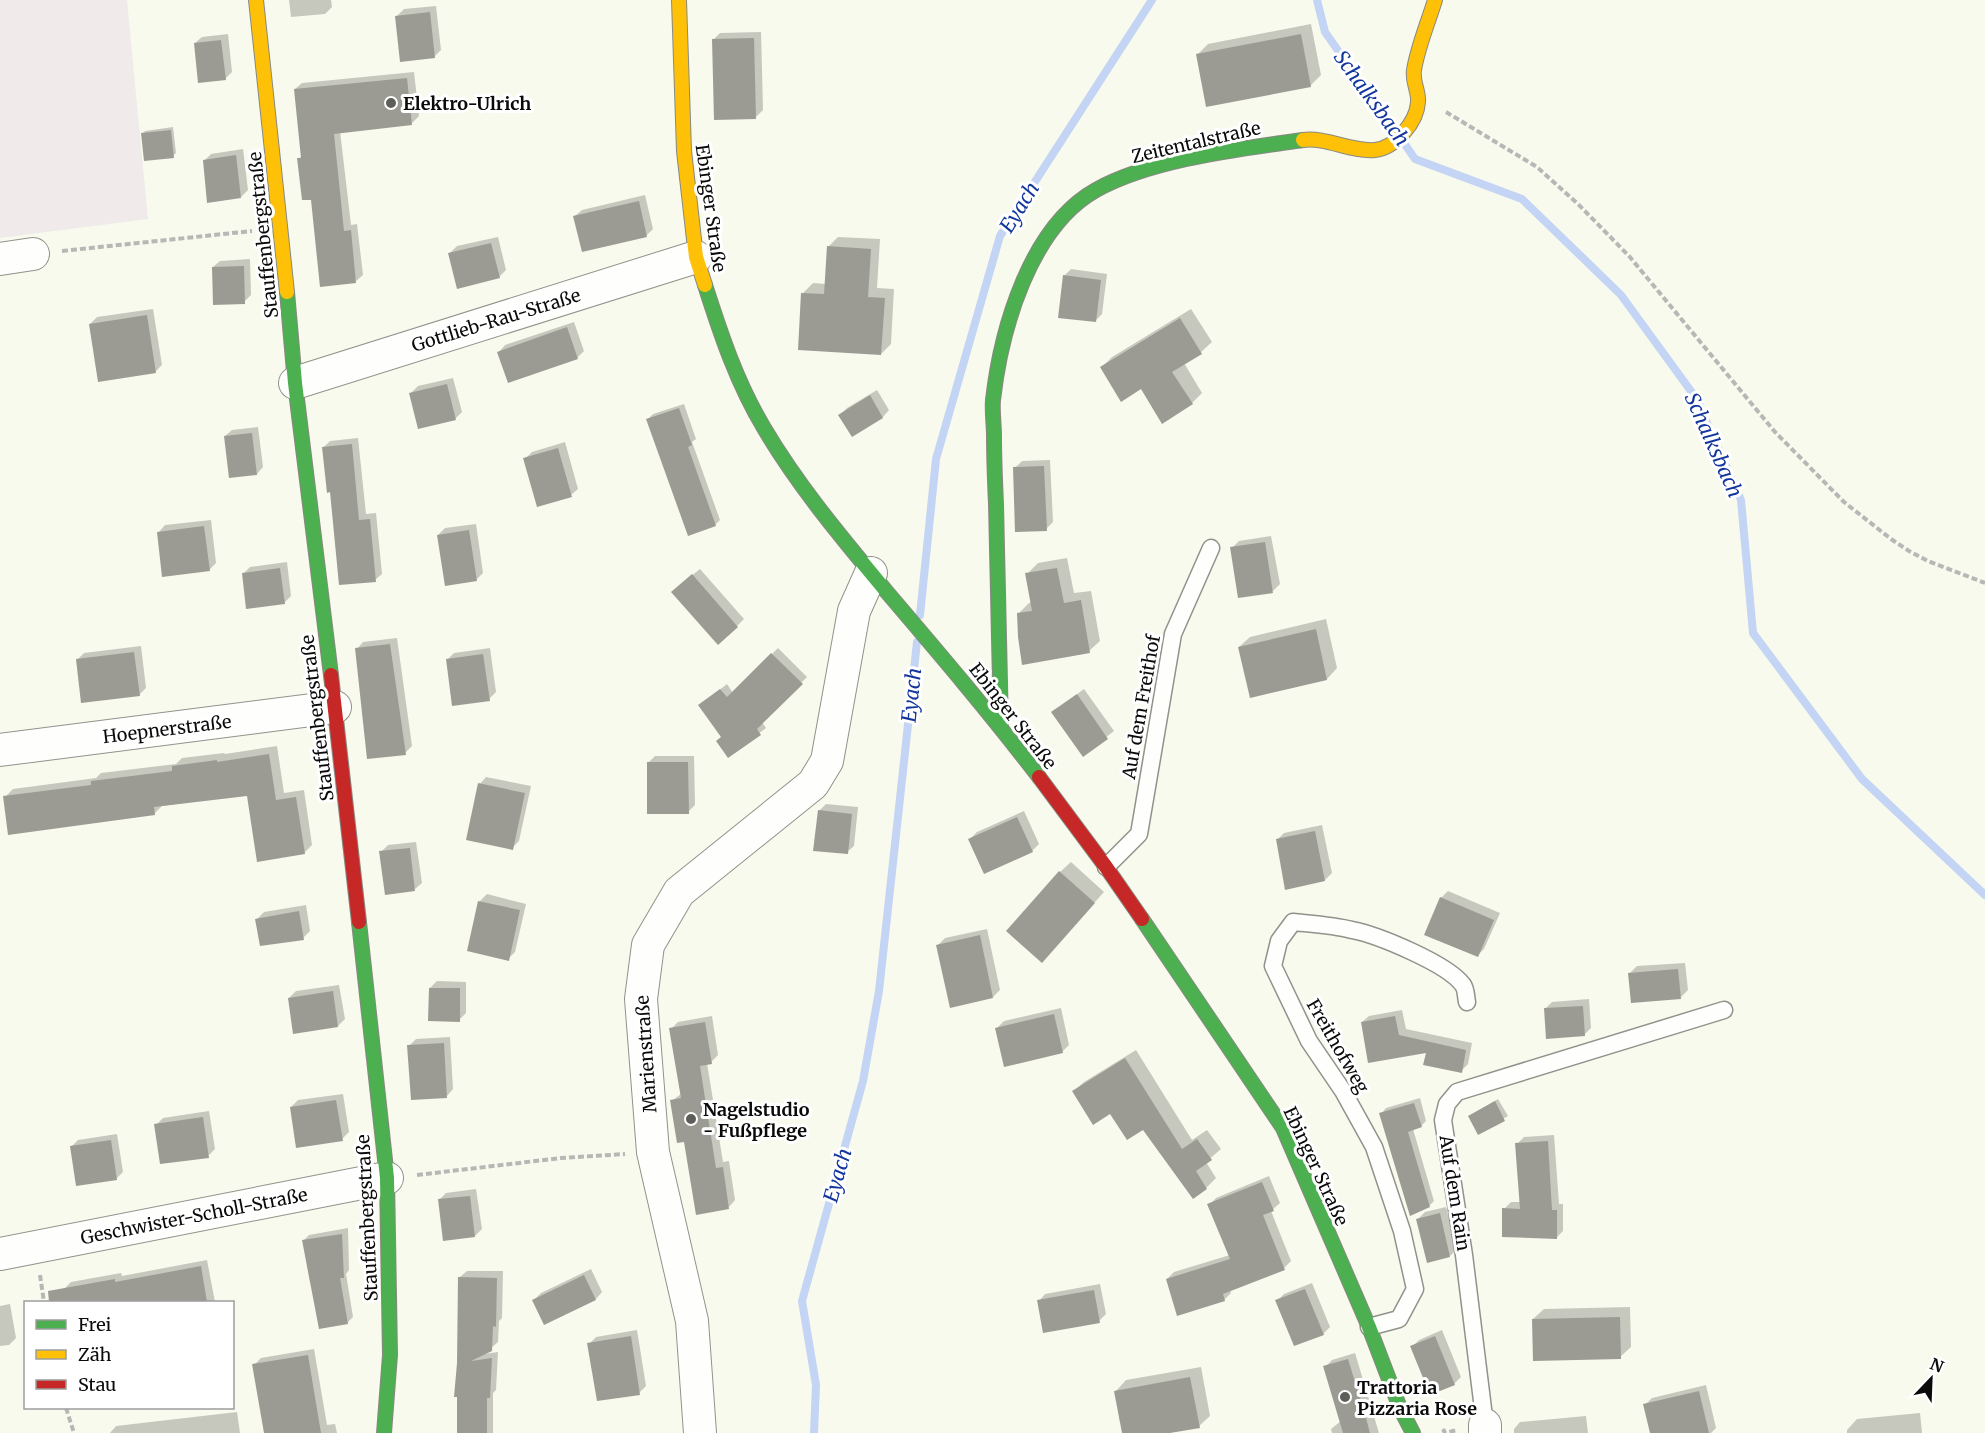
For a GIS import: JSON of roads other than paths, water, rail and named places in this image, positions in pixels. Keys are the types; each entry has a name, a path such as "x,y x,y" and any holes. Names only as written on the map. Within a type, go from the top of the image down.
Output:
{"street":[{"name":"Stauffenbergstraße","path":"256,0 282,228 295,383 335,707 387,1178 390,1355 384,1433"},
{"name":"Ebinger Straße","path":"679,0 684,151 696,257 727,353 763,426 795,477 880,585 1001,727 1106,867 1282,1128 1369,1327 1400,1408 1413,1433"},
{"name":"Zeitentalstraße","path":"1001,727 993,402 998,364 1008,323 1022,285 1047,237 1061,218 1094,191 1143,170 1267,144 1309,139 1370,150 1388,147 1412,122 1419,98 1413,76 1435,0"},
{"path":"0,259 33,254"},
{"name":"Gottlieb-Rau-Straße","path":"295,383 696,257"},
{"name":"Marienstraße","path":"700,1433 692,1321 653,1152 640,999 648,945 679,892 813,784 827,761 854,611 880,585"},
{"name":"Hoepnerstraße","path":"0,750 335,707"},
{"name":"Geschwister-Scholl-Straße","path":"0,1254 387,1178"}],"lane":[{"name":"Auf dem Freithof","path":"1106,867 1139,834 1173,634 1211,548"},
{"name":"Freithofweg","path":"1369,1327 1399,1318 1415,1289 1402,1231 1374,1147 1343,1091 1309,1041 1273,966 1279,941 1293,922 1323,924 1355,930 1449,970 1464,986 1467,1002"},
{"name":"Auf dem Rain","path":"1485,1429 1464,1255 1443,1120 1447,1104 1457,1092 1724,1010"}],"waterway":[{"name":"Eyach","path":"920,615 936,459 1000,236 1152,0"},
{"name":"Schalksbach","path":"1317,0 1325,32 1394,130"},
{"name":"Schalksbach","path":"1404,143 1415,159 1522,199 1621,295 1696,398 1741,500 1753,633 1862,779 1985,895"},
{"name":"Eyach","path":"814,1433 816,1385 802,1301 863,1081 879,991 917,642"}],"place":[{"name":"Elektro-Ulrich","path":"391,103"},
{"name":"Nagelstudio - Fußpflege","path":"691,1119"},
{"name":"Trattoria Pizzaria Rose","path":"1345,1397"}]}
